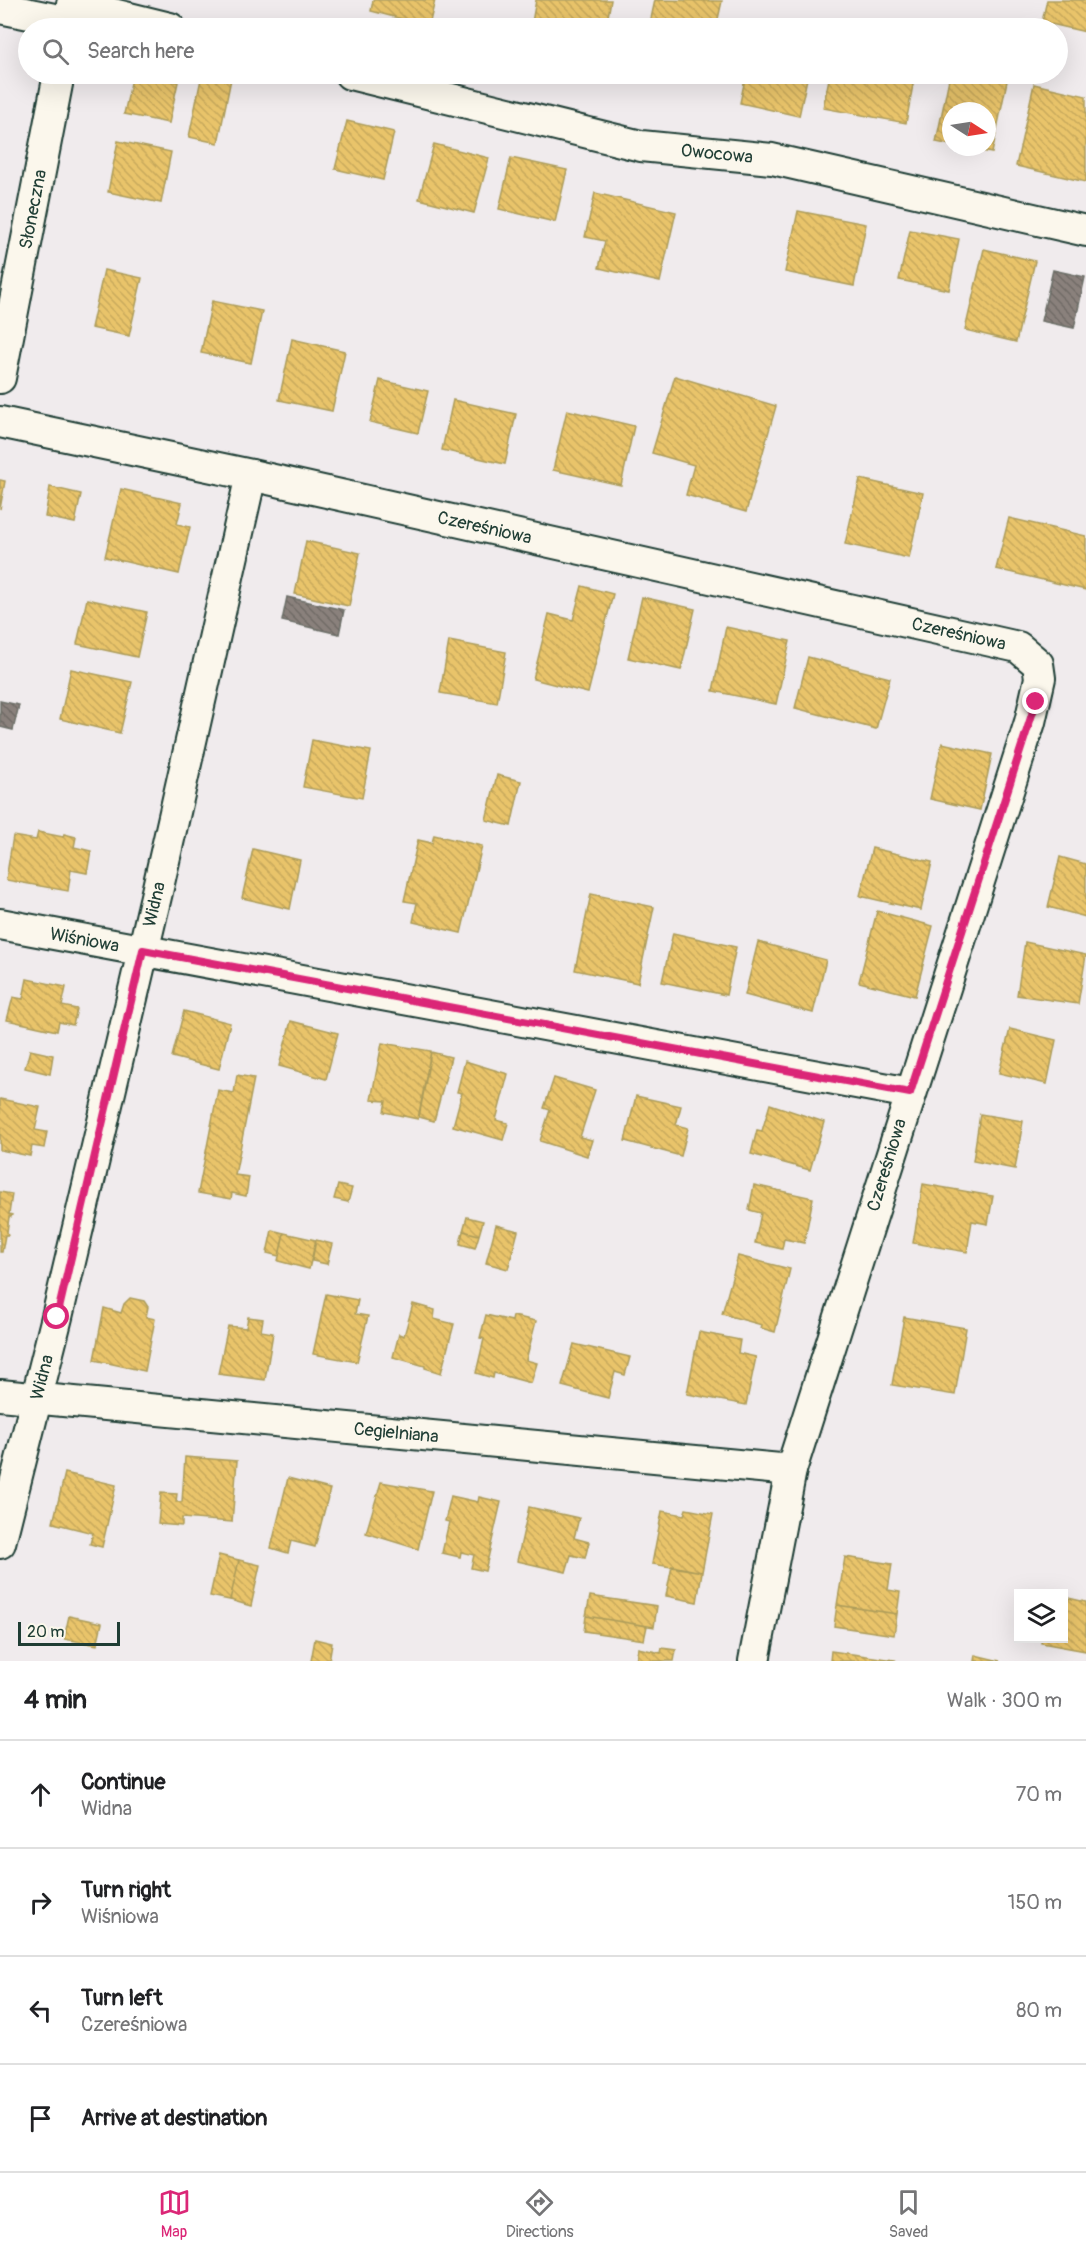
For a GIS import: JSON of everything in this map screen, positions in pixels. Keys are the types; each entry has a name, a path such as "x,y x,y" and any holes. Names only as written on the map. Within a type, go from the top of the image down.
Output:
{"street":[{"path":"0,8 99,18"},
{"name":"Słoneczna","path":"0,378 57,84"},
{"name":"Owocowa","path":"390,84 641,146 772,159 1086,231"},
{"name":"Czereśniowa","path":"0,422 251,475 1018,647 1038,664 1040,678 1030,723 791,1470 754,1661"},
{"name":"Widna","path":"0,1542 60,1306 251,475"},
{"name":"Wiśniowa","path":"0,924 910,1093"},
{"name":"Cegielniana","path":"0,1395 791,1470"}],"building: Homes":[{"path":"373,0 435,0 431,18 398,18 371,11"},
{"path":"536,0 611,0 608,18 533,18"},
{"path":"655,0 722,1 718,18 651,18"},
{"path":"1047,0 1086,0 1086,32 1068,28 1068,18 1043,18"},
{"path":"131,84 178,84 169,123 124,114"},
{"path":"200,84 230,84 218,143 189,137"},
{"path":"744,84 806,84 799,116 740,103"},
{"path":"828,84 913,84 906,123 823,108"},
{"path":"948,84 1006,84 996,134 996,102 944,102"},
{"path":"1034,84 1086,96 1086,182 1016,166"},
{"path":"942,113 942,143 936,142"},
{"path":"347,121 394,132 383,180 335,169"},
{"path":"118,141 171,152 161,203 108,192"},
{"path":"434,144 489,158 474,213 419,199"},
{"path":"511,158 567,170 555,222 499,209"},
{"path":"595,193 676,212 660,282 599,268 605,241 585,237"},
{"path":"798,211 866,224 854,286 785,272"},
{"path":"910,230 959,239 949,290 899,280"},
{"path":"984,249 1035,261 1016,342 965,330"},
{"path":"104,270 142,278 129,336 91,328"},
{"path":"212,301 262,311 251,363 201,353"},
{"path":"292,339 345,351 332,411 279,400"},
{"path":"675,376 776,406 746,512 686,495 694,465 652,453"},
{"path":"380,380 428,391 418,433 370,422"},
{"path":"453,400 516,414 505,464 442,450"},
{"path":"567,410 634,426 621,485 553,470"},
{"path":"860,479 923,493 909,558 845,544"},
{"path":"0,480 5,481 0,509"},
{"path":"50,487 81,494 75,523 45,517"},
{"path":"121,489 182,503 177,524 190,527 179,574 105,557"},
{"path":"1009,518 1086,536 1086,590 996,569"},
{"path":"306,541 360,553 349,606 295,594"},
{"path":"582,586 613,594 588,693 533,679 549,614 573,620"},
{"path":"642,597 695,609 681,670 628,658"},
{"path":"87,599 147,612 137,657 77,644"},
{"path":"726,627 790,641 776,704 713,691"},
{"path":"449,641 506,652 497,703 440,693"},
{"path":"808,657 890,678 876,729 795,708"},
{"path":"71,669 132,682 120,733 60,719"},
{"path":"312,740 371,751 362,798 303,787"},
{"path":"942,743 992,754 980,810 930,799"},
{"path":"497,775 521,781 511,826 486,820"},
{"path":"38,832 76,837 74,847 91,851 87,873 71,870 68,891 6,880 13,836 36,840"},
{"path":"434,835 482,846 461,933 413,922 417,903 404,901 418,840 432,843"},
{"path":"872,848 932,862 921,910 860,896"},
{"path":"253,849 300,860 290,909 242,898"},
{"path":"1060,857 1086,864 1086,917 1048,907"},
{"path":"591,894 654,907 638,983 575,970"},
{"path":"877,911 933,926 915,996 859,982"},
{"path":"673,933 736,947 726,995 662,982"},
{"path":"758,942 826,960 813,1013 745,995"},
{"path":"1025,942 1086,955 1078,1004 1017,995"},
{"path":"27,979 66,987 62,1006 77,1009 73,1025 59,1022 57,1031 7,1020 13,997 23,999"},
{"path":"184,1011 230,1023 219,1069 172,1057"},
{"path":"291,1021 338,1033 326,1079 279,1066"},
{"path":"1010,1029 1056,1040 1047,1084 999,1073"},
{"path":"382,1043 431,1051 418,1119 384,1112 386,1101 371,1100"},
{"path":"30,1050 53,1055 50,1074 25,1068"},
{"path":"431,1052 451,1057 434,1121 419,1117"},
{"path":"465,1061 508,1074 496,1120 508,1123 503,1140 453,1126 462,1093 457,1092"},
{"path":"237,1075 254,1078 235,1175 249,1177 246,1196 232,1193 231,1199 198,1193 218,1090 234,1093"},
{"path":"554,1078 595,1090 580,1137 592,1140 587,1156 540,1141 550,1110 544,1108"},
{"path":"636,1096 681,1106 676,1125 688,1128 681,1156 625,1141"},
{"path":"0,1099 40,1107 35,1130 47,1132 44,1148 32,1146 30,1156 0,1150"},
{"path":"770,1104 824,1122 810,1170 751,1154 757,1130 762,1131"},
{"path":"980,1114 1023,1121 1015,1169 973,1161"},
{"path":"923,1184 993,1196 988,1224 972,1221 967,1252 913,1243"},
{"path":"338,1185 352,1188 348,1202 334,1199"},
{"path":"754,1185 813,1198 804,1243 784,1239 782,1249 755,1243 761,1213 749,1210"},
{"path":"0,1192 12,1194 9,1214 12,1215 9,1217 8,1235 5,1235 2,1252 0,1252"},
{"path":"467,1217 483,1221 479,1235 463,1231"},
{"path":"496,1225 518,1231 508,1269 486,1263"},
{"path":"272,1230 284,1233 279,1256 267,1253"},
{"path":"463,1231 479,1235 475,1248 460,1244"},
{"path":"284,1233 316,1240 309,1269 278,1261"},
{"path":"316,1240 332,1244 327,1264 312,1261"},
{"path":"738,1256 790,1269 775,1332 761,1328 762,1325 722,1314"},
{"path":"326,1294 358,1300 355,1314 368,1316 357,1362 313,1354"},
{"path":"130,1298 144,1301 148,1307 146,1317 155,1319 145,1371 94,1360 104,1308 121,1313 124,1304"},
{"path":"413,1304 435,1310 434,1319 454,1324 441,1373 393,1357 399,1334 404,1336"},
{"path":"486,1315 512,1321 513,1316 536,1321 526,1360 537,1363 531,1383 494,1373 493,1378 476,1373 484,1339 480,1338"},
{"path":"248,1317 263,1319 261,1331 273,1333 265,1380 218,1374 228,1326 246,1328"},
{"path":"904,1317 966,1328 955,1395 892,1385"},
{"path":"699,1332 740,1340 738,1353 756,1357 746,1405 687,1394"},
{"path":"574,1344 630,1357 625,1375 615,1372 608,1398 562,1386"},
{"path":"185,1457 237,1461 232,1522 182,1518 182,1526 158,1524 161,1493 177,1494 176,1502 182,1502"},
{"path":"65,1473 116,1485 102,1547 90,1544 93,1533 53,1523"},
{"path":"288,1478 330,1489 315,1547 291,1541 288,1553 271,1548"},
{"path":"381,1482 432,1491 418,1549 366,1533"},
{"path":"451,1496 478,1502 479,1497 501,1502 485,1571 471,1568 474,1555 461,1552 460,1557 442,1553 449,1522 445,1521"},
{"path":"529,1507 579,1518 574,1538 589,1542 585,1558 571,1555 566,1572 517,1561"},
{"path":"686,1509 713,1514 702,1572 652,1564 662,1511 684,1515"},
{"path":"219,1555 239,1560 230,1600 210,1596"},
{"path":"845,1557 892,1564 888,1590 900,1592 897,1614 837,1605"},
{"path":"239,1560 260,1565 251,1606 230,1600"},
{"path":"672,1566 702,1572 697,1602 666,1596"},
{"path":"590,1596 657,1606 654,1627 586,1616"},
{"path":"1068,1598 1086,1602 1086,1651 1041,1643 1068,1643"},
{"path":"837,1605 897,1614 894,1635 834,1626"},
{"path":"69,1616 102,1623 97,1645 64,1639"},
{"path":"586,1616 647,1626 644,1640 584,1631"},
{"path":"315,1639 332,1643 329,1661 311,1661"},
{"path":"638,1648 661,1653 662,1648 676,1650 674,1661 636,1661"},
{"path":"831,1651 895,1660 830,1661"},
{"path":"975,1655 1000,1661 974,1661"}],"building: Industry":[{"path":"1053,270 1085,277 1074,328 1041,321"},
{"path":"287,597 344,610 339,634 282,621"},
{"path":"0,701 19,705 13,730 0,727"}],"route":[{"path":"57,1317 143,950 910,1093 1036,702"}]}
